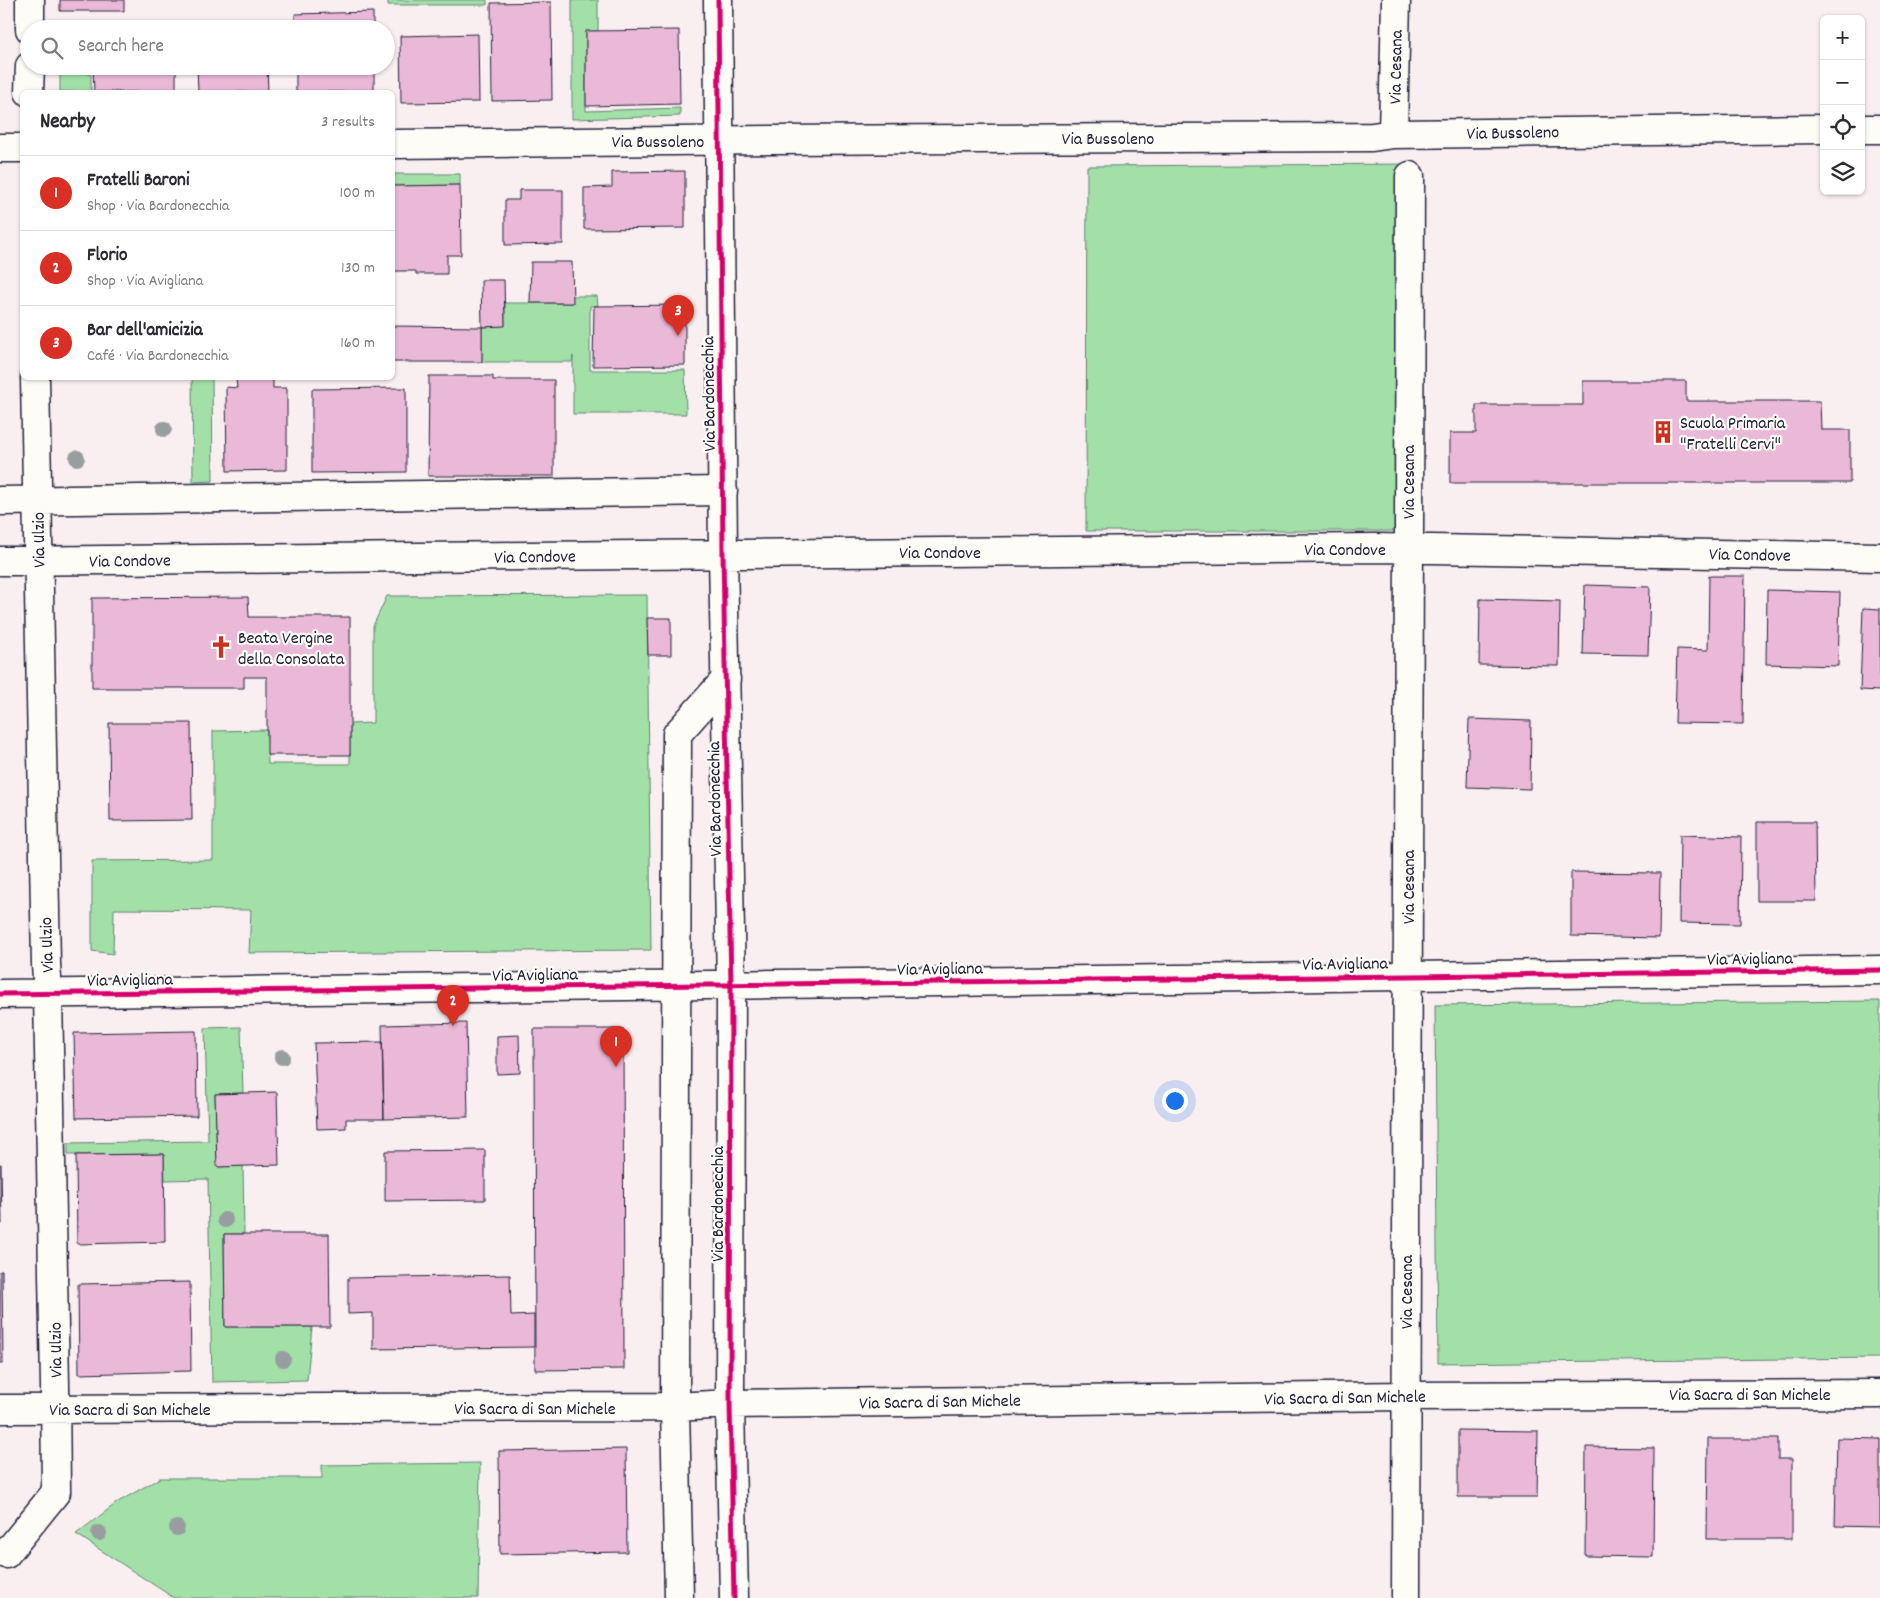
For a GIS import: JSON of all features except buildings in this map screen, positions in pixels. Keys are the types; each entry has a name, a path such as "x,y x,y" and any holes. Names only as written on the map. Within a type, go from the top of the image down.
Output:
{"street":[{"path":"30,0 30,20"},
{"name":"Via Bardonecchia","path":"718,0 723,554 731,985 730,1404 734,1598"},
{"name":"Via Cesana","path":"1393,134 1396,0"},
{"path":"29,90 30,75"},
{"name":"Via Bussoleno","path":"395,144 1372,137 1393,134 1820,129"},
{"path":"1865,129 1880,129"},
{"path":"0,148 20,148"},
{"name":"Via Cesana","path":"1406,1598 1410,176"},
{"name":"Via Ulzio","path":"6,1554 56,1492 54,1409 56,1385 34,380"},
{"path":"0,501 723,491"},
{"name":"Via Condove","path":"0,561 1408,548 1880,557"},
{"name":"Via Bardonecchia","path":"679,1598 675,1407 677,734 726,679"},
{"name":"Via Avigliana","path":"0,994 1880,970"},
{"name":"Via Sacra di San Michele","path":"0,1409 675,1407 730,1404 1406,1396 1880,1394"}],"green space":[{"path":"388,0 487,0 487,5 388,5"},
{"path":"572,0 598,0 598,31 586,32 586,111 680,108 680,116 572,119"},
{"path":"60,75 91,75 91,90 60,90"},
{"path":"1417,164 1416,531 1086,531 1087,166"},
{"path":"395,174 460,174 460,185 395,186"},
{"path":"572,296 597,296 598,306 590,306 590,370 685,370 686,414 573,414 573,356 572,362 482,362 482,327 505,325 505,303 572,303"},
{"path":"192,380 212,380 213,481 193,482"},
{"path":"647,595 651,950 249,953 251,910 114,909 113,954 92,951 92,861 213,860 213,731 267,730 268,764 350,764 350,724 373,723 373,626 387,596"},
{"path":"1880,1001 1880,1358 1438,1363 1435,1005"},
{"path":"241,1027 243,1093 215,1094 217,1167 243,1166 244,1234 224,1234 225,1327 312,1327 307,1380 212,1382 208,1179 165,1180 164,1154 68,1155 68,1143 208,1141 205,1028"},
{"path":"480,1463 478,1598 174,1598 76,1534 118,1502 160,1478 322,1478 322,1465"}],"cycle path":[{"path":"718,0 723,554 731,985 730,1404 734,1598"},
{"path":"0,994 1880,970"}],"place":[{"name":"Bar dell'amicizia","path":"678,336"},
{"name":"Scuola Primaria \"Fratelli Cervi\"","path":"1663,432"},
{"name":"Beata Vergine della Consolata","path":"221,647"},
{"name":"Florio","path":"453,1026"},
{"name":"Fratelli Baroni","path":"616,1067"}]}
